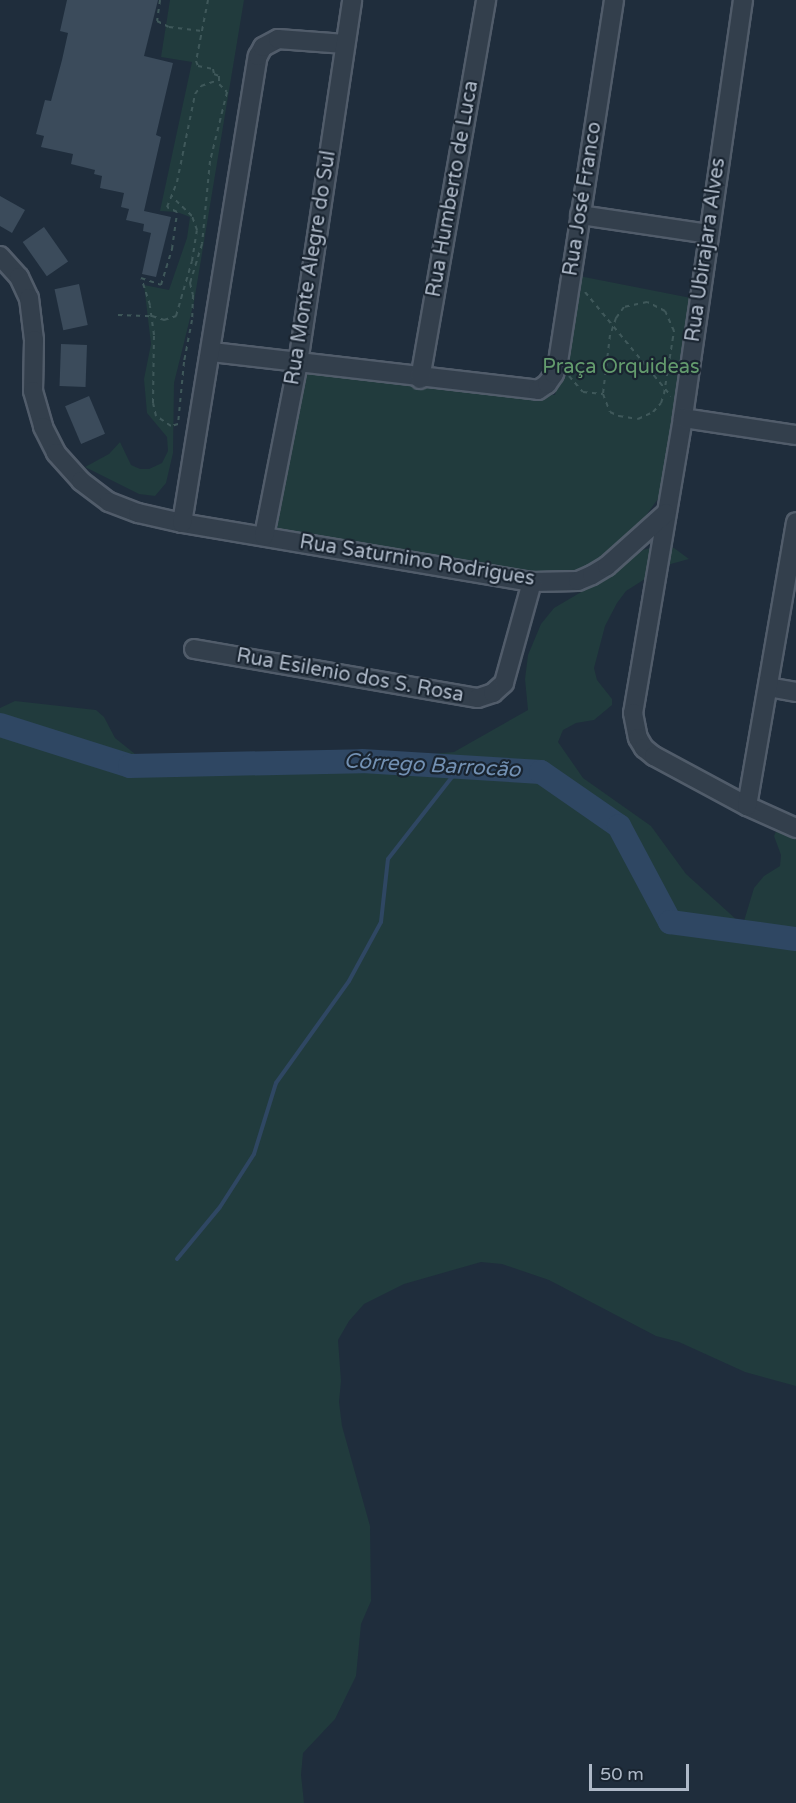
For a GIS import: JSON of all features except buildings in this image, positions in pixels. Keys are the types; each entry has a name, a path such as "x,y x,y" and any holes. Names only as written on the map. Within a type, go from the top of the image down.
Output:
{"street":[{"name":"Rua Monte Alegre do Sul","path":"264,536 298,363 352,0"},
{"name":"Rua Humberto de Luca","path":"420,379 486,0"},
{"name":"Rua José Franco","path":"556,368 614,0"},
{"name":"Rua Ubirajara Alves","path":"743,0 683,415 633,713 634,726 644,748 654,756 747,806"},
{"path":"182,523 212,352 258,56 262,47 278,39 345,44"},
{"path":"580,215 708,234"},
{"name":"Rua Saturnino Rodrigues","path":"0,256 19,277 29,298 33,340 33,391 43,427 56,453 81,481 109,502 138,513 182,523 532,582 578,581 592,575 607,566 666,513"},
{"path":"212,352 420,379 538,390 547,384 556,368"},
{"path":"683,415 796,435"},
{"path":"796,522 793,567 768,687 747,806 796,828"},
{"name":"Rua Esilenio dos S. Rosa","path":"194,649 478,698 493,693 504,683 532,582"},
{"path":"768,687 796,692"}],"path":[{"path":"160,0 157,21 169,27 202,31"},
{"path":"208,0 196,61 198,66 213,69 227,92 210,161 202,244 190,283 194,295 192,320 184,362 178,424 171,426 156,416 153,403 155,367 152,316 141,278 161,285 172,249 177,212 167,207 182,160 195,94 201,87 218,80"},
{"path":"118,315 152,316 165,320 176,316 197,242 197,230 192,216 171,196"},
{"path":"585,292 665,388 683,415"},
{"path":"647,302 665,311 674,331 665,388 661,403 653,412 638,419 629,419 610,412 603,394 604,367 613,326 624,307 647,302"},
{"path":"556,368 572,378 583,392 603,394"}],"green space":[{"path":"170,0 244,0 194,302 174,383 173,453 166,483 155,496 139,494 85,467 109,454 120,442 131,465 140,469 149,469 162,463 168,451 167,437 147,413 144,379 151,344 144,285 169,290 187,238 190,217 177,212 160,211 192,62 161,57"},
{"name":"Praça Orquideas","path":"579,276 691,298 668,470 660,496 642,521 618,544 577,575 523,580 277,529 301,367 555,395"},
{"path":"658,546 674,548 689,559 667,565 626,591 617,603 605,626 594,668 597,680 612,699 612,705 594,720 576,723 563,730 558,742 583,778 651,826 686,874 738,921 744,921 754,888 764,876 780,866 781,855 774,836 777,829 796,833 796,1386 745,1372 679,1342 656,1336 549,1280 502,1264 481,1262 404,1284 364,1304 349,1321 338,1340 341,1381 339,1402 342,1426 370,1526 371,1601 361,1624 356,1676 335,1719 303,1753 301,1775 304,1803 0,1803 0,708 15,701 96,710 104,717 115,738 135,754 194,773 219,775 256,769 317,770 401,757 454,752 528,710 525,679 528,655 541,624 554,608 605,578 643,550"}],"waterway":[{"name":"Córrego Barrocão","path":"0,725 130,766 362,761 541,772 619,826 670,922 796,939"},
{"path":"177,1259 220,1207 254,1154 276,1083 349,981 381,922 388,859 460,767"}]}
